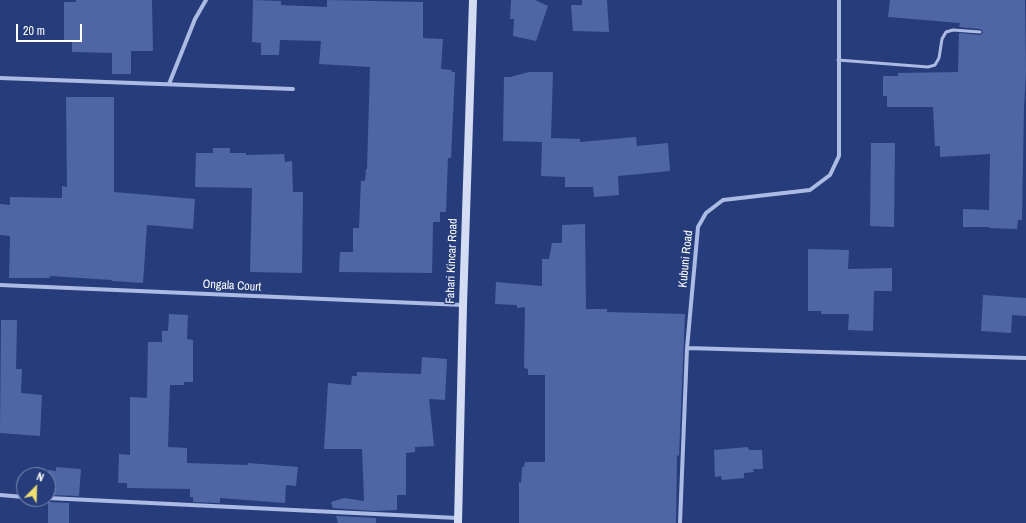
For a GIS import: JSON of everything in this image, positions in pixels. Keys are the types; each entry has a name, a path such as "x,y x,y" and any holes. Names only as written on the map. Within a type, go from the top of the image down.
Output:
{"street":[{"path":"169,84 195,19 206,0"},
{"name":"Fahari Kincar Road","path":"458,521 462,305 473,0"},
{"name":"Kubuni Road","path":"680,523 687,348 698,227 706,212 723,200 810,190 830,175 839,156 839,0"},
{"path":"0,78 293,89"},
{"name":"Ongala Court","path":"0,286 462,305"},
{"path":"687,348 1026,358"},
{"path":"0,496 16,497"},
{"path":"56,498 458,521"}],"lane":[{"path":"838,60 928,67 935,65 942,38 946,32 953,30 980,32"}],"building":[{"path":"76,0 152,0 153,51 131,51 131,74 112,74 112,53 72,52 72,40 64,40 64,2 76,2"},
{"path":"253,0 281,1 281,5 327,7 327,0 423,2 423,38 443,39 441,69 452,70 451,72 455,72 451,158 448,158 446,212 440,212 440,222 433,222 432,273 339,272 340,252 353,252 353,228 359,228 361,181 365,181 367,169 370,67 319,64 321,41 280,40 279,55 261,55 261,43 252,42"},
{"path":"511,0 535,0 548,6 536,41 513,36 514,19 510,19"},
{"path":"582,0 607,0 609,32 573,31 571,5 582,5"},
{"path":"890,0 1025,0 1026,71 1022,220 1018,220 1017,229 963,227 963,209 989,210 990,154 940,157 940,146 935,146 933,107 887,107 887,96 883,96 883,76 898,76 898,73 958,72 959,33 980,35 983,33 982,30 959,27 960,23 888,17"},
{"path":"529,72 553,72 551,138 580,139 580,142 636,137 637,146 668,143 670,171 618,176 619,195 594,197 593,187 565,187 565,177 541,176 542,142 503,141 504,77"},
{"path":"66,97 114,97 114,192 195,199 193,229 147,225 143,283 50,276 50,278 9,278 10,236 0,235 0,204 10,205 10,197 62,198 62,186 67,187"},
{"path":"871,143 895,143 894,227 870,226"},
{"path":"213,148 230,148 230,153 246,153 246,155 284,154 285,162 292,161 293,192 303,192 302,273 250,272 252,188 195,187 196,153 213,153"},
{"path":"585,224 586,309 607,309 607,312 685,314 679,456 677,455 676,523 519,523 519,482 521,483 522,467 524,467 525,462 545,462 545,375 528,375 528,369 524,368 525,307 517,308 517,305 495,304 496,282 542,286 542,259 549,259 552,243 562,243 562,225"},
{"path":"808,249 849,250 848,269 892,268 892,291 874,291 873,331 848,330 849,314 821,314 821,311 808,311"},
{"path":"983,295 1026,298 1026,316 1012,315 1011,333 981,331"},
{"path":"169,314 188,315 187,339 193,340 193,382 184,382 184,385 170,385 168,447 187,448 187,463 248,465 248,463 298,467 296,486 286,485 285,503 220,498 220,503 193,502 193,497 190,497 190,489 127,488 127,483 118,483 119,454 130,455 130,397 147,398 148,342 162,342 162,331 168,331"},
{"path":"1,320 17,320 16,369 22,369 21,393 42,395 40,436 0,433"},
{"path":"422,357 447,359 445,400 429,399 434,446 415,447 415,452 406,453 406,495 397,495 397,510 376,511 333,508 331,502 344,498 364,501 362,449 324,449 328,383 351,385 352,376 357,376 357,372 421,374"},
{"path":"748,447 749,450 762,450 763,469 753,469 754,472 744,473 744,478 722,480 721,476 715,477 714,450"},
{"path":"56,467 81,469 79,496 56,495"},
{"path":"56,502 69,503 69,523 48,523 48,507 56,507"},
{"path":"336,516 376,518 376,523 338,523"}]}
